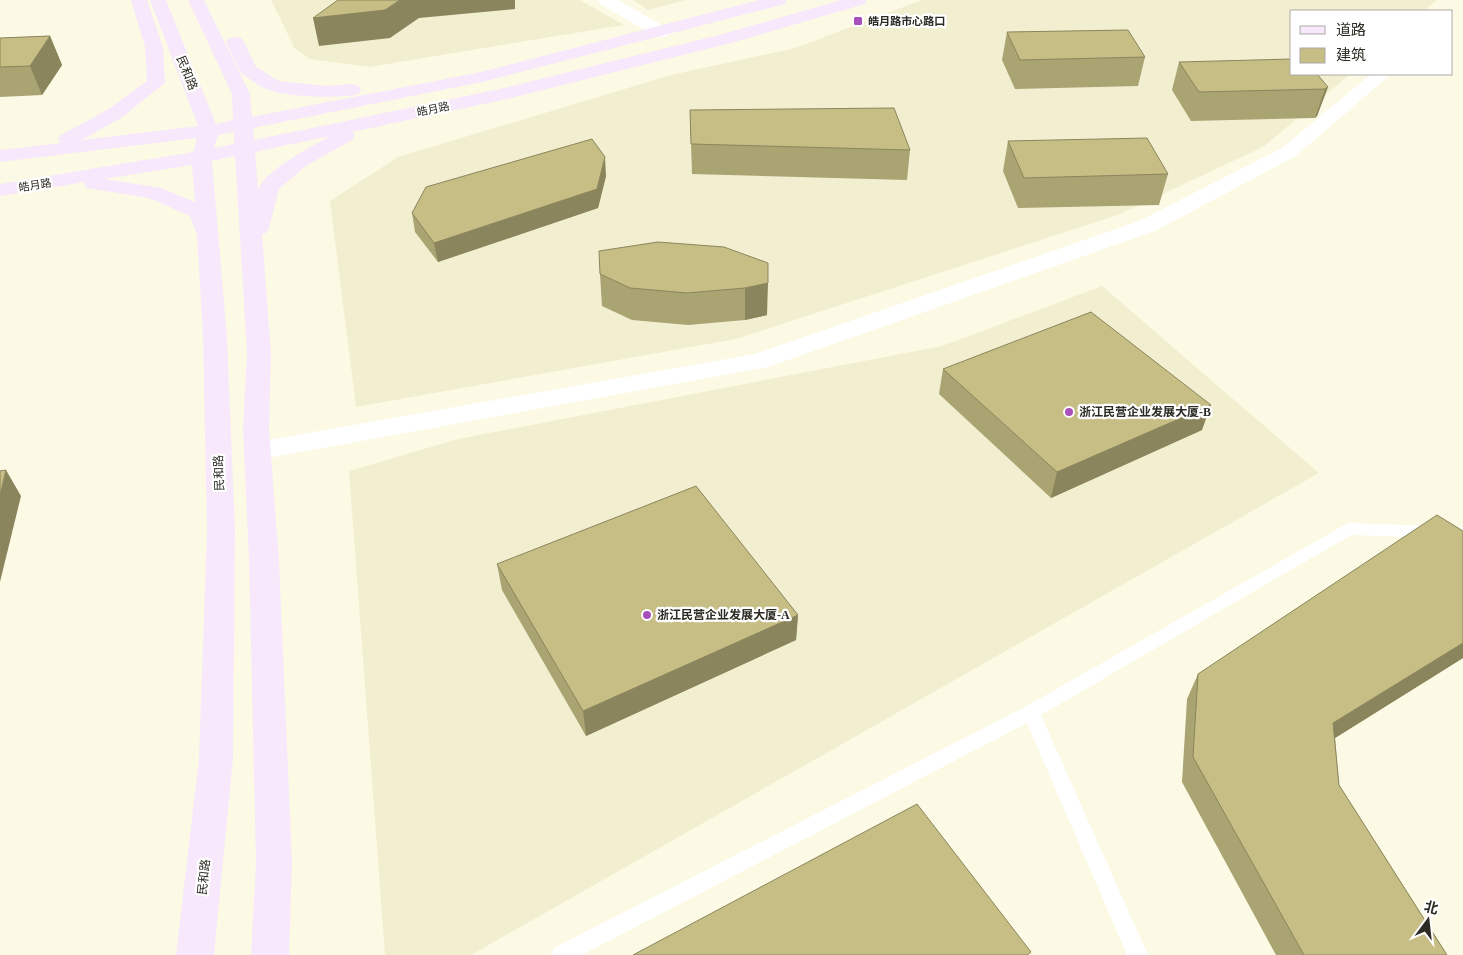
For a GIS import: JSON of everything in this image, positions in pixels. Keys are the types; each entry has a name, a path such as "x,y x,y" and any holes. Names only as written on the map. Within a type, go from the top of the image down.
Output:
{"main road":[{"path":"37,151 93,129 126,109 156,83 154,47 139,0"},
{"name":"民和路","path":"158,0 206,144 208,237 215,337 221,530 216,758 195,955"},
{"path":"196,0 241,94 259,353 257,451 264,560 274,852 270,955"},
{"name":"皓月路","path":"0,190 35,185 244,136 433,86 482,77 661,32 778,0"},
{"name":"皓月路","path":"0,156 37,151 206,144 244,136 376,122 500,95 715,41 859,0"},
{"path":"228,26 248,70 274,86 327,92 433,86"},
{"path":"252,248 269,187 300,162 334,141 376,122"},
{"path":"35,185 102,184 154,192 200,212 208,237"}],"street":[{"path":"606,0 661,32"},
{"path":"257,451 759,362 1147,226 1290,152 1381,75"}],"lane":[{"path":"561,955 1031,712 1348,529 1463,532"},
{"path":"1031,712 1138,955"}],"shaded area":[{"path":"271,0 580,0 624,25 369,67 310,59 295,49"},
{"path":"633,0 686,0 648,10"},
{"path":"922,0 1437,0 1425,10 1290,10 1290,75 1349,75 1263,147 1118,215 736,339 356,407 330,201 398,157 671,75 795,48"},
{"path":"1102,286 1319,473 471,955 385,955 349,471 458,439 942,346"}],"building":[{"path":"338,0 400,0 385,10 313,18"},
{"path":"1128,30 1145,57 1020,60 1007,32"},
{"path":"50,36 30,66 0,67 0,38"},
{"path":"1290,59 1290,75 1318,75 1328,87 1325,89 1199,92 1179,62"},
{"path":"894,108 910,150 691,144 690,110"},
{"path":"1147,138 1168,174 1024,178 1008,141"},
{"path":"592,139 605,157 597,189 434,243 412,213 426,187"},
{"path":"658,242 724,247 768,263 768,283 745,288 687,293 630,288 600,274 599,251"},
{"name":"浙江民营企业发展大厦-B","path":"1091,312 1211,405 1057,472 943,369"},
{"path":"6,470 0,495 0,471"},
{"name":"浙江民营企业发展大厦-A","path":"696,486 798,615 583,711 497,564"},
{"path":"1437,515 1463,531 1463,643 1333,723 1339,785 1447,955 1304,955 1193,757 1198,674"},
{"path":"917,804 1031,952 1027,955 633,955"}],"place":[{"name":"皓月路市心路口","path":"858,21"},
{"name":"浙江民营企业发展大厦-B","path":"1069,412"},
{"name":"浙江民营企业发展大厦-A","path":"647,615"}]}
